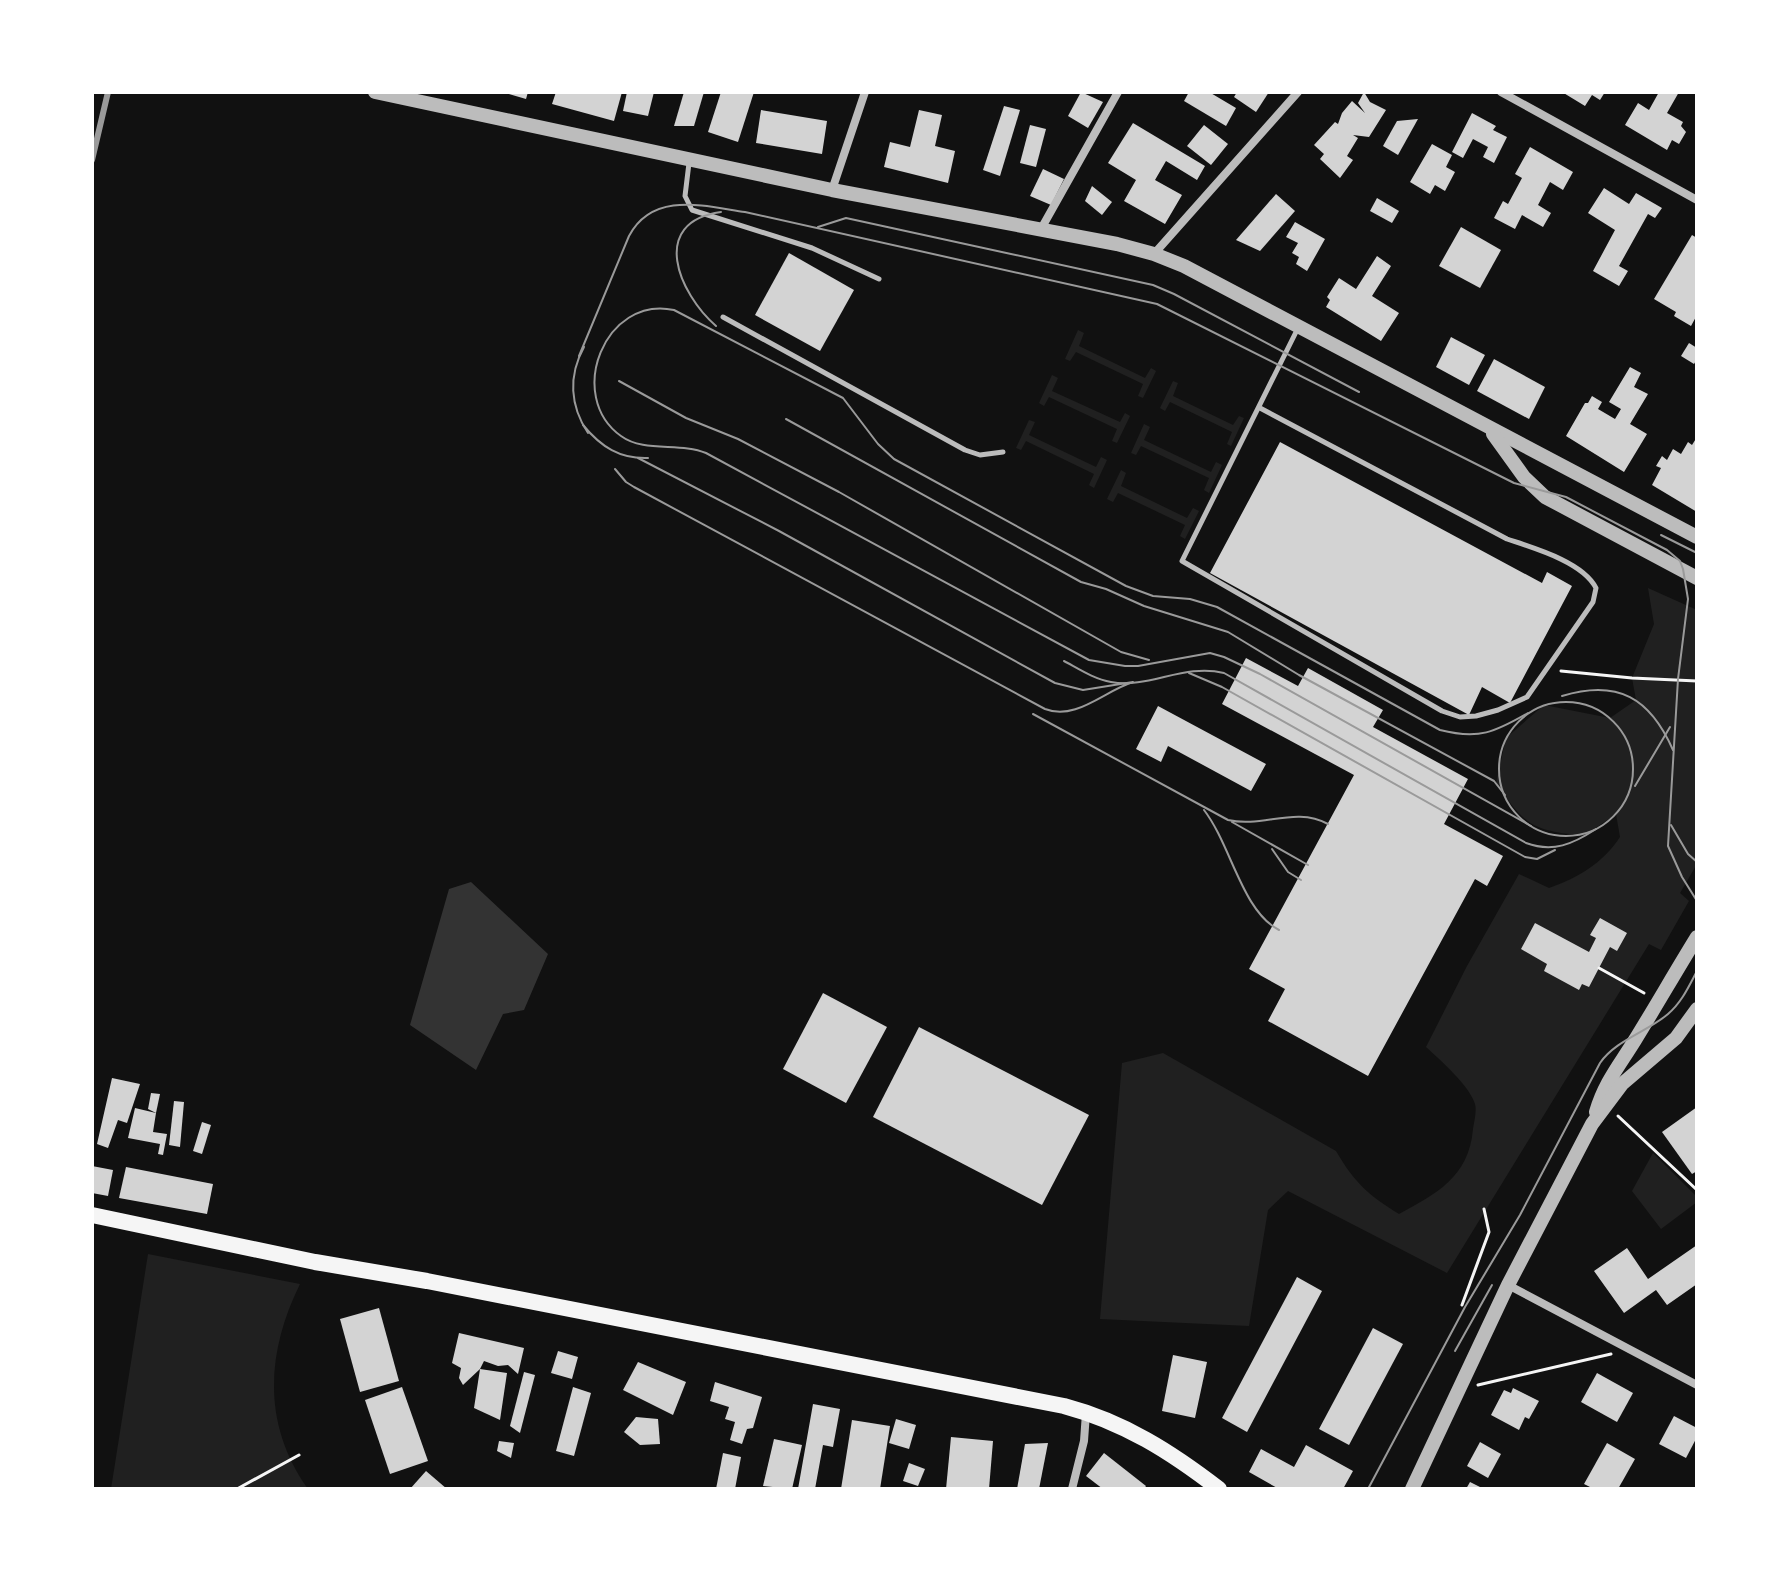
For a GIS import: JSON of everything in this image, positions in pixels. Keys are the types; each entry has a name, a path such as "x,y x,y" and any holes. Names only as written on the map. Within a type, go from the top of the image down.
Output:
{"main road":[{"path":"92,1215 315,1262 1029,1398 1086,1412 1143,1436 1219,1489"}],"street":[{"path":"375,92 410,95 832,190 1041,229 1154,254 1184,266 1697,537"},
{"path":"832,190 865,92"},
{"path":"1041,229 1118,92"},
{"path":"1154,254 1298,92"},
{"path":"1501,92 1697,200"},
{"path":"1469,418 1498,439 1524,477 1545,497 1697,578"},
{"path":"1592,1124 1603,1089 1697,937"},
{"path":"1412,1489 1508,1285 1592,1124 1631,1075 1676,1038 1697,1009"},
{"path":"1508,1285 1697,1385"},
{"path":"1072,1489 1084,1441 1086,1412"}],"lane":[{"path":"690,158 685,196 692,210 812,248 879,279"},
{"path":"723,317 975,455 1003,452"},
{"path":"1260,408 1507,539 1547,553 1591,578 1596,588 1593,602 1527,697 1476,716 1460,717 1442,711 1182,561 1298,327"}],"path":[{"path":"1546,669 1697,681"},
{"path":"1599,968 1658,1001"},
{"path":"1607,1104 1697,1190"},
{"path":"1462,1305 1489,1232 1484,1209"},
{"path":"1459,1389 1630,1350"},
{"path":"237,1489 299,1455"}],"shaded area":[{"path":"1078,330 1084,333 1079,346 1145,378 1151,368 1156,371 1143,398 1138,396 1143,384 1076,352 1070,361 1065,359"},
{"path":"1052,375 1058,378 1052,391 1120,422 1125,413 1130,416 1117,443 1112,441 1117,429 1049,397 1044,406 1039,403"},
{"path":"1173,381 1178,383 1173,396 1233,425 1239,416 1244,418 1231,446 1227,444 1232,432 1170,402 1165,411 1160,408"},
{"path":"1029,420 1035,422 1029,435 1096,467 1101,457 1107,460 1094,488 1089,485 1094,474 1026,441 1021,450 1016,448"},
{"path":"1144,424 1150,427 1144,440 1211,472 1216,462 1222,465 1209,493 1204,490 1209,478 1141,446 1136,455 1131,453"},
{"path":"1121,470 1126,473 1121,486 1187,518 1193,508 1199,511 1185,539 1180,536 1185,525 1118,493 1113,502 1107,499"},
{"path":"1648,588 1697,610 1697,864 1680,893 1689,901 1661,950 1649,944 1447,1273 1288,1191 1268,1210 1249,1326 1100,1319 1122,1063 1163,1053 1336,1151 1363,1187 1399,1214 1438,1191 1458,1172 1470,1146 1475,1104 1461,1081 1426,1047 1519,874 1549,888 1589,868 1606,855 1620,837 1616,814 1584,836 1541,828 1523,818 1496,783 1506,738 1544,705 1610,718 1636,700 1632,678 1654,624"},
{"path":"471,882 548,954 524,1010 503,1014 476,1070 410,1025 449,889"},
{"path":"1653,1153 1697,1197 1697,1202 1661,1229 1632,1191"},
{"path":"148,1254 300,1284 280,1336 274,1388 276,1414 283,1439 308,1489 111,1489"}],"building":[{"path":"502,92 528,92 526,99"},
{"path":"556,92 622,92 614,121 552,104"},
{"path":"627,92 654,92 648,116 623,111"},
{"path":"684,92 704,92 694,126 674,126"},
{"path":"721,92 754,92 738,142 708,132"},
{"path":"1081,92 1103,102 1088,128 1068,116"},
{"path":"1189,92 1209,92 1236,108 1226,126 1184,101"},
{"path":"1237,92 1269,92 1256,112 1234,97"},
{"path":"1364,92 1370,102 1386,110 1369,137 1353,135 1358,138 1347,156 1353,160 1340,178 1320,159 1324,154 1314,145 1335,122 1338,124 1352,101 1365,113 1358,103"},
{"path":"1562,92 1605,92 1600,100 1592,95 1585,106"},
{"path":"1659,92 1679,92 1667,113 1683,122 1681,126 1686,132 1679,144 1672,140 1667,150 1625,125 1638,103 1649,110"},
{"path":"1004,106 1020,110 1000,176 983,170"},
{"path":"761,110 827,121 822,154 756,143"},
{"path":"919,110 942,115 935,146 955,151 948,183 884,167 890,142 910,147"},
{"path":"1472,113 1496,126 1493,130 1507,137 1494,163 1483,157 1488,147 1473,139 1463,158 1452,152"},
{"path":"1418,119 1398,155 1383,146 1397,121"},
{"path":"1133,123 1205,166 1197,180 1166,161 1155,180 1182,195 1165,224 1124,201 1136,180 1108,163"},
{"path":"1030,125 1046,129 1036,167 1020,163"},
{"path":"1204,125 1228,144 1211,165 1187,146"},
{"path":"1432,144 1452,155 1446,167 1455,172 1445,191 1435,185 1430,194 1410,182"},
{"path":"1530,147 1573,172 1563,190 1550,182 1538,205 1551,213 1543,227 1522,215 1515,229 1494,218 1503,201 1508,204 1522,178 1515,174"},
{"path":"1043,169 1064,179 1051,205 1030,196"},
{"path":"1092,186 1112,202 1102,215 1085,201"},
{"path":"1604,188 1629,204 1636,193 1662,208 1655,218 1648,214 1619,266 1628,271 1619,286 1593,271 1615,230 1588,213"},
{"path":"1276,194 1295,211 1260,251 1236,240"},
{"path":"1377,198 1399,211 1392,223 1370,211"},
{"path":"1295,222 1325,239 1307,271 1296,264 1299,257 1292,253 1298,243 1286,237"},
{"path":"1461,227 1501,250 1480,288 1439,266"},
{"path":"1692,235 1697,238 1697,315 1691,326 1674,316 1676,312 1654,299"},
{"path":"789,253 854,290 820,351 755,315"},
{"path":"1377,256 1391,266 1372,296 1399,313 1381,341 1326,307 1330,300 1327,297 1339,278 1356,289"},
{"path":"1451,337 1485,355 1469,385 1436,367"},
{"path":"1689,343 1697,348 1694,364 1681,356"},
{"path":"1494,359 1545,387 1529,419 1477,391"},
{"path":"1630,367 1641,373 1634,387 1648,394 1630,424 1647,434 1624,472 1566,436 1592,396 1602,402 1598,409 1615,419 1621,409 1609,402"},
{"path":"1697,437 1697,512 1652,485 1661,468 1656,466 1662,456 1667,460 1673,449 1681,454 1688,442 1692,445"},
{"path":"1280,442 1542,583 1547,572 1572,586 1510,703 1482,687 1469,715 1210,573"},
{"path":"1246,658 1298,686 1308,668 1383,710 1373,727 1468,779 1444,824 1503,856 1487,886 1475,879 1368,1076 1268,1021 1285,989 1249,969 1354,775 1222,704"},
{"path":"1158,706 1266,764 1251,791 1168,746 1161,762 1136,749"},
{"path":"1600,918 1627,933 1617,951 1610,947 1589,987 1582,984 1579,990 1544,971 1547,964 1521,949 1535,923 1589,952 1596,938 1590,935"},
{"path":"823,993 887,1027 846,1103 783,1069"},
{"path":"919,1027 1089,1115 1042,1205 873,1117"},
{"path":"112,1078 140,1084 127,1123 118,1120 108,1148 97,1144"},
{"path":"151,1093 160,1094 156,1113 148,1109"},
{"path":"174,1101 184,1102 180,1147 169,1145"},
{"path":"1697,1107 1697,1171 1692,1174 1662,1132"},
{"path":"135,1108 156,1113 153,1132 167,1134 163,1155 158,1154 160,1144 128,1138"},
{"path":"202,1122 211,1125 202,1154 193,1151"},
{"path":"92,1166 113,1170 108,1196 92,1193"},
{"path":"126,1167 213,1184 207,1214 119,1198"},
{"path":"1697,1245 1697,1284 1667,1305 1656,1290 1624,1313 1594,1271 1627,1248 1648,1279"},
{"path":"1297,1277 1322,1291 1247,1432 1222,1418"},
{"path":"379,1308 399,1381 360,1392 340,1319"},
{"path":"1373,1328 1403,1344 1349,1445 1319,1429"},
{"path":"459,1333 524,1348 518,1374 508,1365 498,1366 484,1361 463,1385 459,1378 461,1368 452,1363"},
{"path":"558,1351 578,1357 572,1379 551,1373"},
{"path":"1173,1355 1207,1362 1195,1418 1162,1411"},
{"path":"638,1362 686,1382 673,1415 623,1390"},
{"path":"480,1369 507,1373 500,1420 474,1408"},
{"path":"524,1372 535,1375 520,1433 510,1426"},
{"path":"1597,1373 1633,1393 1617,1422 1581,1402"},
{"path":"715,1382 762,1397 753,1428 747,1429 742,1444 730,1440 735,1422 725,1419 729,1407 710,1401"},
{"path":"402,1387 428,1461 390,1474 365,1400"},
{"path":"573,1387 591,1393 574,1456 556,1451"},
{"path":"1513,1388 1539,1401 1529,1419 1525,1417 1519,1430 1491,1415 1504,1390 1511,1393"},
{"path":"813,1404 840,1409 833,1447 823,1445 815,1489 798,1489"},
{"path":"1674,1416 1697,1428 1697,1437 1686,1458 1659,1444"},
{"path":"636,1417 658,1419 660,1444 640,1445 624,1432"},
{"path":"896,1419 916,1425 909,1449 889,1443"},
{"path":"852,1420 890,1426 880,1489 841,1489"},
{"path":"951,1437 993,1441 989,1489 946,1489"},
{"path":"774,1439 802,1445 792,1489 763,1486"},
{"path":"499,1441 514,1443 511,1458 497,1451"},
{"path":"1480,1442 1501,1454 1488,1478 1467,1466"},
{"path":"1048,1443 1039,1489 1017,1489 1025,1444"},
{"path":"1607,1443 1635,1459 1618,1489 1594,1489 1584,1484"},
{"path":"1306,1445 1353,1471 1343,1489 1279,1489 1249,1472 1261,1449 1294,1467"},
{"path":"723,1453 741,1457 735,1489 716,1489"},
{"path":"1104,1453 1146,1486 1144,1489 1103,1489 1086,1476"},
{"path":"909,1463 925,1469 918,1486 903,1481"},
{"path":"426,1471 447,1489 410,1489"},
{"path":"1470,1482 1484,1489 1466,1489"}],"tram line":[{"path":"579,356 629,236 639,222 651,212 665,207 713,207 1157,304 1514,483 1566,497 1667,550 1680,561 1683,569 1688,599 1678,679 1668,846 1697,901"},
{"path":"716,326 691,296 677,261 678,244 684,230 698,218 721,212"},
{"path":"818,227 846,218 1153,285 1359,392"},
{"path":"1528,713 1506,725 1476,734 1440,730 1217,607 1190,599 1153,596 1126,586 894,459 878,444 843,398 674,310 650,309 629,318 612,333 601,352 595,375 596,397 604,418 630,441 706,453 1089,660 1138,666 1210,653 1224,657 1260,674 1531,826"},
{"path":"584,347 575,369 573,391 588,433"},
{"path":"619,381 686,418 738,439 839,492 1121,652 1149,660"},
{"path":"786,419 1081,582 1144,606 1228,632 1299,675 1494,781 1505,795"},
{"path":"583,425 612,450 648,458"},
{"path":"615,469 634,487 1045,709 1056,712 1079,708 1133,682 1083,690 1055,683 779,531 638,458"},
{"path":"1661,535 1697,553"},
{"path":"1064,661 1111,682 1139,682 1195,671 1224,673 1526,843 1554,847 1579,839 1596,829"},
{"path":"1189,673 1222,687 1525,857 1537,859 1555,850"},
{"path":"1562,696 1600,690 1630,697 1654,717 1673,750"},
{"path":"1566,702 1592,707 1614,721 1628,743 1633,769 1628,795 1614,817 1592,831 1566,836 1540,831 1518,817 1504,795 1499,769 1504,743 1518,721 1540,707 1566,702"},
{"path":"1033,714 1228,820 1241,822 1303,817 1328,824"},
{"path":"1635,786 1670,727"},
{"path":"1204,810 1255,908 1279,930"},
{"path":"1232,822 1308,865"},
{"path":"1671,825 1688,854 1697,862"},
{"path":"1272,849 1288,872 1301,880"},
{"path":"1368,1489 1465,1307 1520,1215 1600,1063 1614,1048 1673,1009 1697,971"},
{"path":"1455,1351 1492,1285"}],"railway":[{"path":"92,160 108,92"}]}
